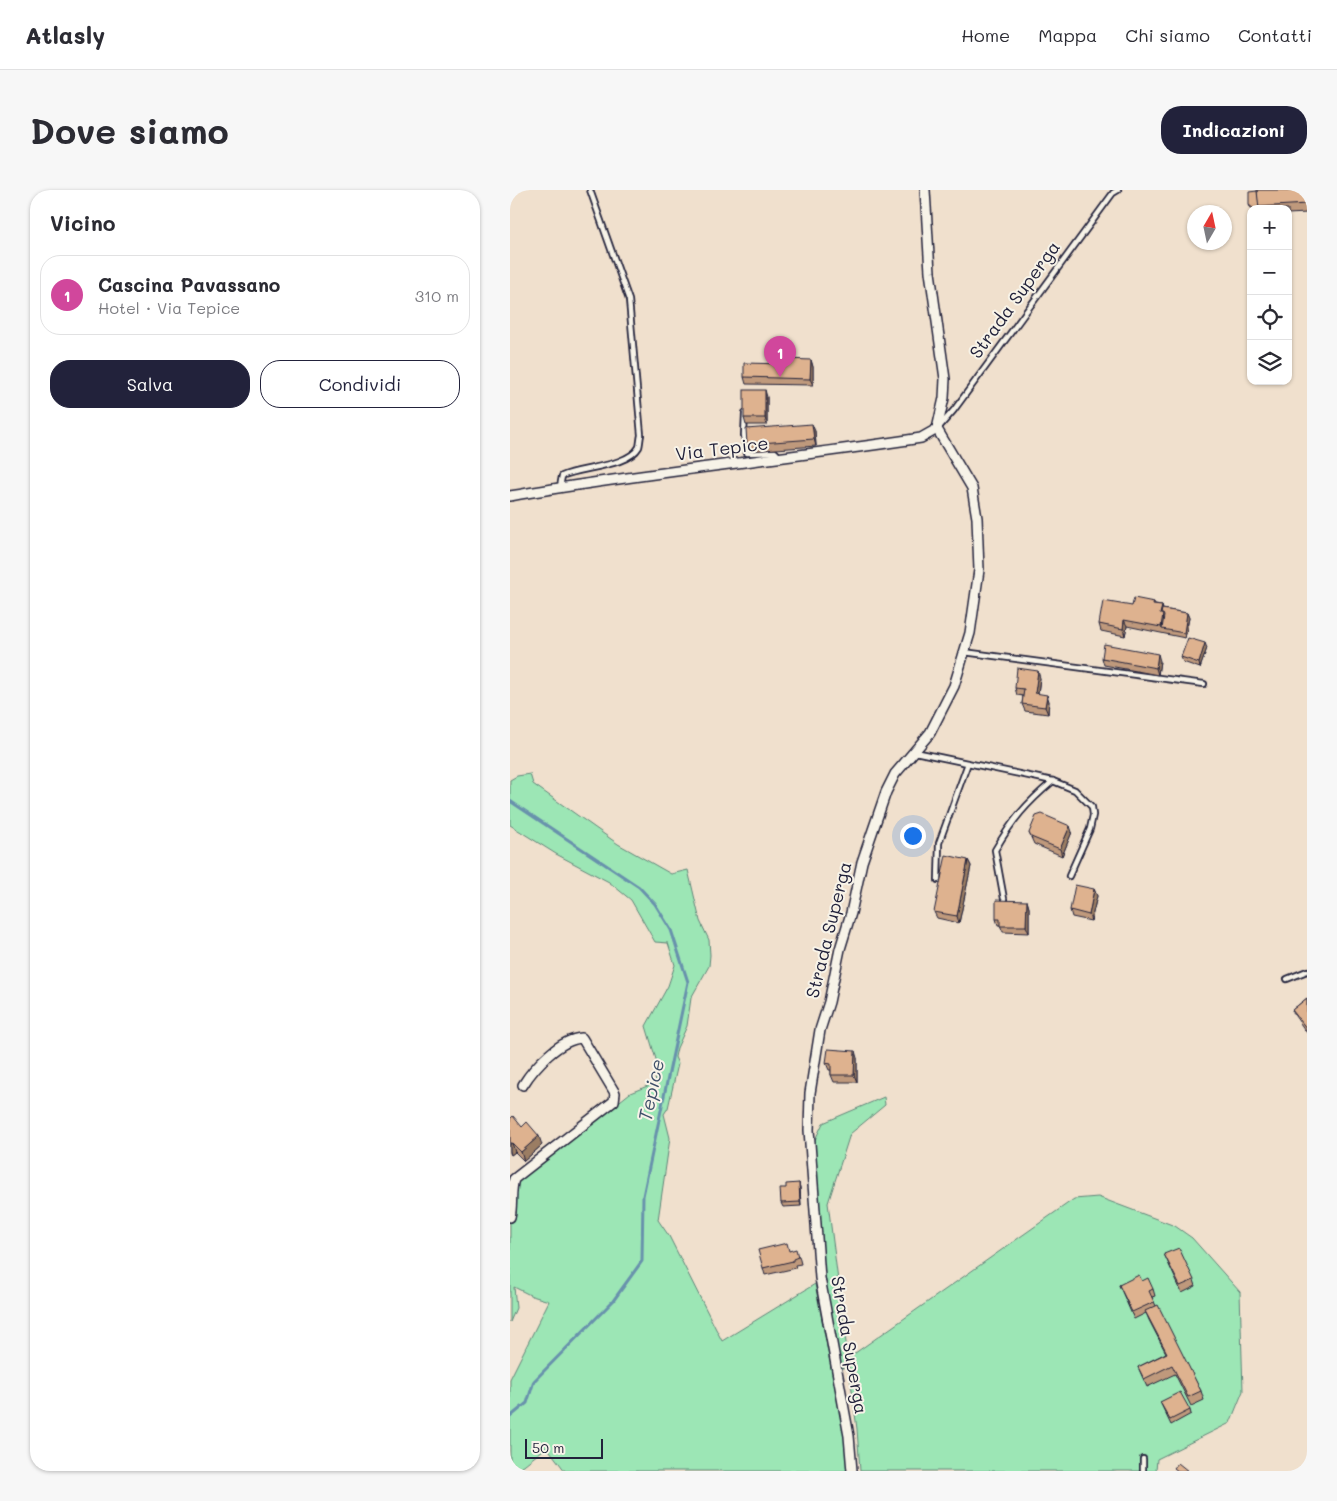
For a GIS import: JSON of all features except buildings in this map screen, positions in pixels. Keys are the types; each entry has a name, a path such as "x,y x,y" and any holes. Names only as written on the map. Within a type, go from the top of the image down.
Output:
{"street":[{"name":"Strada Superga","path":"852,1471 850,1436 820,1278 809,1130 810,1093 820,1030 851,913 862,862 886,792 895,774 930,732 954,686 970,633 979,570 977,518 972,488 937,430 944,398 945,379 930,272 925,190"},
{"name":"Via Tepice","path":"510,496 560,487 921,438 937,430"},
{"path":"510,1217 511,1187 514,1179 614,1101 615,1093 582,1038 572,1038 534,1068 522,1085"}],"lane":[{"path":"560,487 562,476 574,470 607,465 628,457 638,448 641,436 629,300 590,190"},
{"name":"Strada Superga","path":"937,430 954,410 1113,193 1118,190"},
{"path":"745,412 744,435 747,452 775,452 777,459"},
{"path":"964,652 1204,684"},
{"path":"913,752 1053,780 1075,790 1092,807 1093,816 1090,829 1069,876"},
{"path":"938,880 939,843 968,763"},
{"path":"1004,899 995,850 1010,824 1026,804 1053,780"},
{"path":"1287,979 1307,971"},
{"path":"1142,1459 1143,1471"}],"green space":[{"path":"530,774 533,784 618,844 671,874 688,870 700,921 709,940 710,955 709,966 691,998 687,1026 675,1057 678,1064 668,1108 664,1114 670,1138 658,1220 669,1236 722,1341 815,1284 844,1434 847,1471 565,1471 547,1447 516,1471 510,1471 510,1379 549,1301 532,1296 514,1287 516,1308 510,1322 510,1217 517,1183 630,1093 655,1083 658,1066 646,1026 668,986 675,965 668,943 655,942 631,900 609,882 556,854 510,825 510,780 517,776"},
{"path":"884,1097 885,1105 850,1134 828,1203 848,1358 1074,1199 1098,1197 1175,1226 1192,1238 1240,1292 1243,1391 1230,1423 1157,1459 1156,1471 860,1471 848,1359 841,1372 823,1274 813,1144 823,1123"}],"waterway":[{"name":"Tepice","path":"510,801 639,887 655,904 671,930 688,982 643,1196 642,1261 613,1301 534,1381 527,1403 510,1417"}],"place":[{"name":"Cascina Pavassano","path":"780,377"}]}
